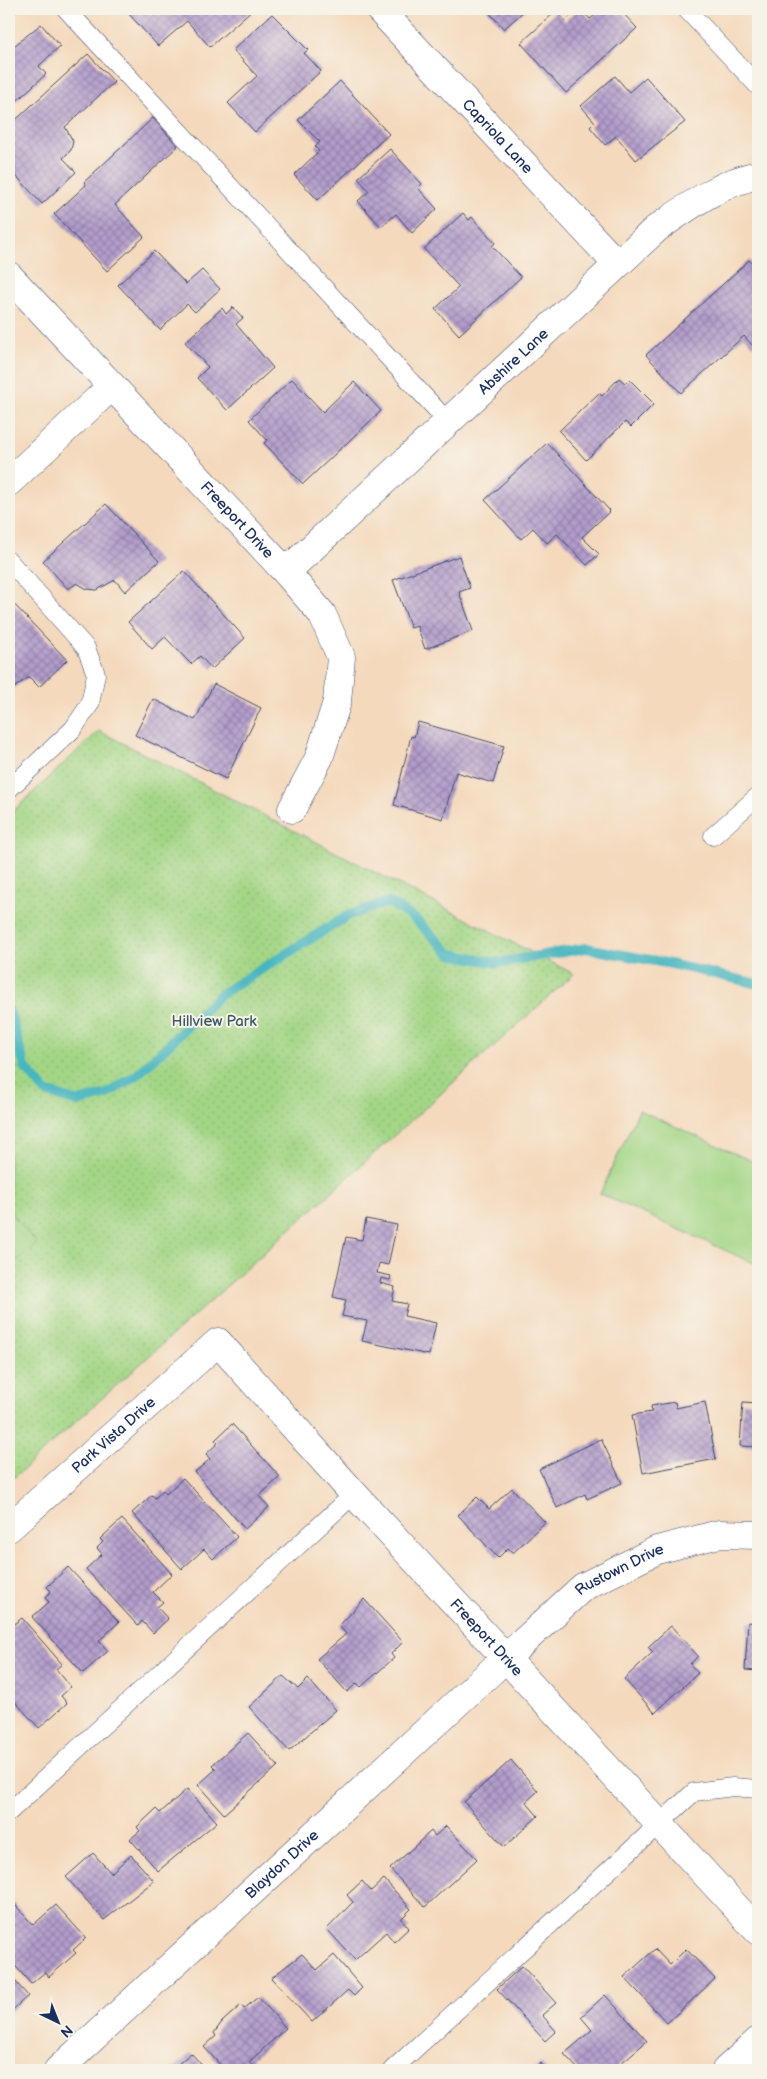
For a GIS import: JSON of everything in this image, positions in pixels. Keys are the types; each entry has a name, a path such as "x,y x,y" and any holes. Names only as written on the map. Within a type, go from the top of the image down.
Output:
{"street":[{"name":"Capriola Lane","path":"379,9 617,264"},
{"name":"Abshire Lane","path":"286,572 656,229 706,195 743,178 758,175"},
{"name":"Freeport Drive","path":"9,276 286,572 322,614 341,657 337,702 319,758 292,809"},
{"path":"9,482 112,386"},
{"name":"Freeport Drive","path":"218,1342 354,1494 758,1931"},
{"name":"Park Vista Drive","path":"9,1528 218,1342"},
{"name":"Rustown Drive","path":"506,1658 583,1586 657,1550 719,1534 758,1535"},
{"name":"Blaydon Drive","path":"58,2070 506,1658"},
{"path":"726,2070 758,2041"}],"lane":[{"path":"66,9 448,422"},
{"path":"686,9 758,86"},
{"path":"9,561 86,648 96,674 90,704 73,729 9,789"},
{"path":"713,836 758,796"},
{"path":"9,1812 354,1494"},
{"path":"392,2070 694,1792 733,1787 758,1789"}],"green space":[{"name":"Hillview Park","path":"99,731 574,974 9,1482 9,815"},
{"path":"639,1110 758,1164 758,1265 600,1194"},
{"path":"9,1211 37,1243 9,1268"}],"building":[{"path":"133,9 253,9 210,47 187,21 158,46 128,13"},
{"path":"486,9 526,9 504,29"},
{"path":"578,9 581,9 590,19 602,9 619,9 637,28 566,93 521,43 556,11 565,21"},
{"path":"272,14 308,50 304,53 321,71 255,132 228,103 257,76 233,50"},
{"path":"41,24 60,46 39,66 46,74 9,108 9,50"},
{"path":"88,54 114,82 65,127 73,141 71,150 63,158 76,172 42,204 9,168 9,126"},
{"path":"615,76 629,92 646,77 685,122 636,160 616,136 605,145 590,127 595,122 581,106"},
{"path":"340,81 389,134 318,200 294,175 319,151 315,147 320,142 298,120"},
{"path":"153,118 178,146 115,205 144,237 107,271 54,214 86,185 84,182"},
{"path":"390,149 422,184 418,188 437,209 412,233 396,214 381,227 358,201 369,191 358,178"},
{"path":"463,213 469,220 472,217 495,243 492,246 521,277 459,335 435,309 459,287 424,249"},
{"path":"154,251 186,284 202,270 220,289 195,312 187,304 160,330 118,285"},
{"path":"749,260 758,270 758,341 753,346 744,336 681,393 646,355"},
{"path":"233,307 243,318 236,324 273,368 227,410 197,378 208,367 185,342 222,308 226,314"},
{"path":"619,378 625,383 629,379 654,404 631,427 625,422 586,460 559,431 599,393 602,396"},
{"path":"292,379 323,412 354,382 381,411 303,484 264,443 267,440 249,420"},
{"path":"547,443 610,511 582,537 599,554 587,565 557,534 547,543 533,528 521,539 485,500"},
{"path":"106,504 159,561 125,592 115,580 97,590 87,589 77,583 68,589 43,561"},
{"path":"459,556 470,588 459,592 473,631 425,649 417,626 411,628 393,580"},
{"path":"184,571 245,638 212,669 200,656 191,664 165,637 152,649 128,622"},
{"path":"9,599 67,660 39,687 29,677 9,690"},
{"path":"214,684 261,708 226,779 135,735 153,699 195,720"},
{"path":"418,722 504,746 493,783 456,772 443,819 394,805 411,736 414,737"},
{"path":"366,1219 397,1225 388,1265 379,1263 377,1273 391,1276 390,1280 381,1278 380,1283 395,1287 392,1301 407,1304 404,1316 436,1323 429,1355 362,1341 367,1321 342,1316 346,1300 333,1297 346,1237 362,1240"},
{"path":"675,1402 676,1408 705,1402 716,1459 643,1473 632,1415 652,1412 651,1406"},
{"path":"743,1402 758,1403 758,1447 740,1446"},
{"path":"232,1424 280,1477 259,1496 269,1507 245,1529 195,1472 210,1459 206,1454 218,1443 215,1440"},
{"path":"601,1439 622,1483 587,1499 585,1494 557,1508 539,1469"},
{"path":"183,1478 237,1537 213,1559 204,1549 182,1569 132,1513 152,1495 155,1498 163,1490 166,1494"},
{"path":"512,1488 545,1522 513,1553 508,1548 498,1558 458,1515 477,1497 489,1509"},
{"path":"122,1519 172,1574 153,1592 163,1602 157,1607 168,1619 153,1633 142,1621 138,1626 86,1569 102,1554 97,1548 103,1542 100,1539"},
{"path":"68,1567 119,1622 99,1641 108,1651 83,1673 32,1617 49,1602 45,1598 51,1591 47,1587"},
{"path":"364,1599 403,1642 391,1654 394,1658 361,1687 357,1683 347,1692 317,1659 346,1634 339,1626"},
{"path":"22,1618 62,1664 56,1669 71,1687 61,1696 67,1703 39,1728 9,1695 9,1628"},
{"path":"748,1622 758,1623 758,1671 745,1670"},
{"path":"671,1626 698,1656 690,1664 698,1673 655,1713 624,1679 653,1652 648,1647"},
{"path":"283,1676 298,1689 308,1679 336,1710 289,1751 249,1707"},
{"path":"248,1733 278,1766 224,1814 198,1785 216,1769 212,1765"},
{"path":"511,1760 538,1791 526,1802 538,1816 504,1847 464,1802"},
{"path":"187,1789 217,1822 158,1871 130,1839 140,1831 137,1827 156,1809 160,1813"},
{"path":"446,1826 477,1859 425,1907 390,1869 431,1831 435,1836"},
{"path":"93,1853 111,1873 131,1855 154,1881 104,1920 66,1877"},
{"path":"384,1879 411,1909 401,1919 409,1928 394,1942 386,1932 355,1960 327,1929 353,1902 347,1895 362,1881 371,1891"},
{"path":"9,1898 33,1925 56,1905 86,1938 73,1950 76,1953 49,1977 45,1972 31,1984 9,1959"},
{"path":"655,1949 670,1965 686,1949 715,1979 667,2023 624,1977"},
{"path":"302,1954 317,1970 334,1955 362,1988 354,1996 348,1990 312,2022 271,1978"},
{"path":"522,1966 556,2003 542,2015 556,2031 545,2041 497,1989"},
{"path":"9,1974 28,1996 9,2013"},
{"path":"605,1995 647,2041 613,2070 579,2070 564,2054 592,2030 581,2017"},
{"path":"258,1997 286,2028 249,2062 252,2066 248,2070 225,2070 204,2047 216,2036 214,2033 222,2022 241,2005 244,2009"},
{"path":"191,2053 206,2070 171,2070"},
{"path":"541,2063 547,2070 533,2070"}],"waterway":[{"path":"9,1010 25,1067 46,1092 78,1102 107,1094 137,1075 221,994 349,915 388,902 414,918 451,954 497,963 586,948 666,963 758,984"}]}
